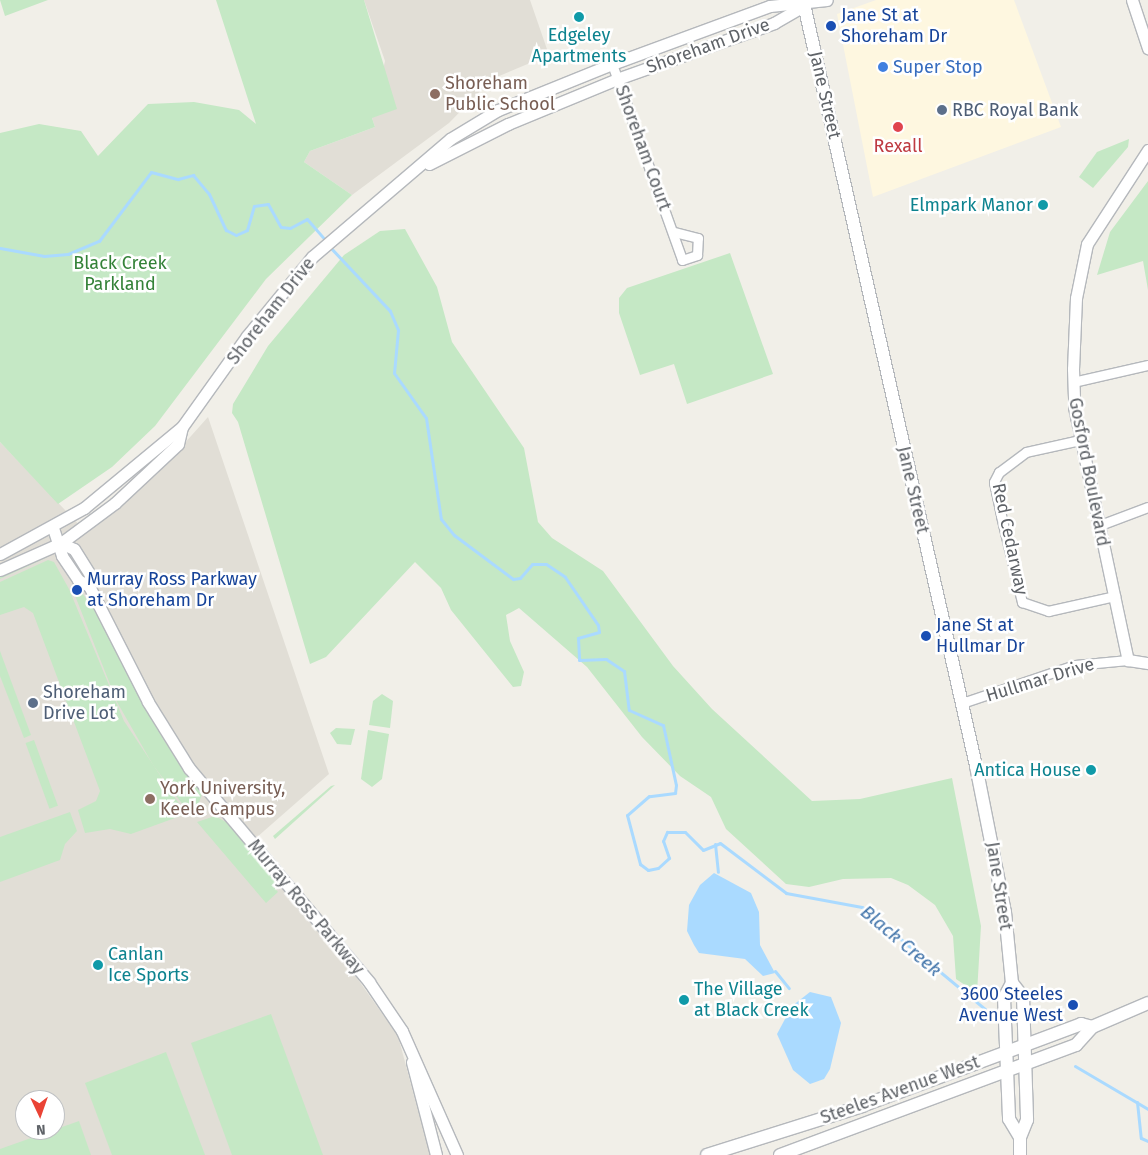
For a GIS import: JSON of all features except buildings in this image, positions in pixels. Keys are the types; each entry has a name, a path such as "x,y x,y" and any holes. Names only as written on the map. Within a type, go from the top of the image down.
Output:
{"main road":[{"name":"Jane Street","path":"803,3 962,703 998,874 1012,983 1023,997 1027,1120 1020,1137 1020,1155"},
{"name":"Jane Street","path":"1012,983 1004,998 1009,1119 1020,1137"},
{"name":"Steeles Avenue West","path":"780,1155 1076,1045 1092,1027 1148,1003"},
{"name":"Steeles Avenue West","path":"707,1155 862,1106 1080,1024 1092,1027"}],"street":[{"name":"Shoreham Drive","path":"0,554 53,528 118,483 182,427 247,336 312,257 369,207 420,168 450,138 498,110 612,64 770,6 827,0"},
{"path":"1132,0 1148,48"},
{"name":"Shoreham Drive","path":"420,168 508,124 617,79 774,23 803,3"},
{"name":"Shoreham Court","path":"612,64 674,232"},
{"name":"Gosford Boulevard","path":"1128,660 1080,440 1073,382 1076,298 1087,244 1148,150"},
{"path":"1073,382 1148,365"},
{"name":"Shoreham Drive","path":"0,570 61,543 162,461 178,444 182,427"},
{"name":"Red Cedarway","path":"1080,440 1026,452 999,472 994,482 1001,516 1022,602 1048,610 1115,596"},
{"path":"1100,525 1148,508"},
{"name":"Murray Ross Parkway","path":"53,528 61,543 62,556 78,580 89,586 148,702 189,768 369,982 411,1052 457,1155"},
{"name":"Hullmar Drive","path":"962,703 1076,665 1128,660 1148,663"},
{"name":"Murray Ross Parkway","path":"411,1052 418,1096 436,1155"}],"shaded area":[{"name":"Shoreham Public School","path":"364,0 530,0 549,55 492,79 449,123 352,195 304,162 310,151 375,127 372,118 385,61"},
{"path":"876,0 1014,0 1061,127 873,197 837,14"},
{"name":"York University, Keele Campus","path":"208,417 329,774 247,846 347,964 398,1036 430,1155 0,1155 0,442 87,533 158,473"}],"green space":[{"path":"0,0 48,0 5,16"},
{"name":"Black Creek Parkland","path":"216,0 364,0 397,109 372,118 375,127 310,151 304,162 352,195 266,279 155,426 112,467 58,504 0,442 0,133 39,124 81,131 98,156 148,104 194,102 239,110 256,124"},
{"path":"1129,139 1128,147 1093,188 1079,177 1097,152"},
{"path":"1148,181 1148,290 1143,261 1097,275 1110,232"},
{"path":"405,229 437,287 452,342 524,448 538,522 552,538 603,571 673,666 712,709 812,801 860,799 952,778 981,926 977,993 956,979 953,936 935,905 908,885 891,878 843,879 809,887 786,884 726,829 711,797 680,776 642,737 587,667 519,608 506,615 510,641 524,672 521,686 513,687 451,610 441,588 415,562 326,657 310,664 238,422 232,413 233,404 268,346 344,255 380,231"},
{"path":"730,253 773,374 687,404 674,364 640,375 619,313 619,298 627,288"},
{"path":"48,557 2,578 0,579 0,576"},
{"path":"48,560 54,562 69,589 124,721 186,814 131,834 110,829 85,833 78,810 96,801 100,791 33,613 24,607 0,615 0,582"},
{"path":"80,590 109,631 163,739 202,794 196,811 189,813 153,765 117,702 74,593"},
{"path":"0,651 31,735 24,738 0,676"},
{"path":"382,694 393,701 390,728 369,725 373,701"},
{"path":"336,728 355,729 351,745 337,744 330,733"},
{"path":"368,730 389,734 382,779 372,787 361,779"},
{"path":"34,740 58,806 49,809 26,743"},
{"path":"335,785 275,839 273,836 331,786"},
{"path":"70,812 77,831 65,844 60,860 0,882 0,837"},
{"path":"215,816 226,822 278,882 273,886 278,892 266,903 197,822"},
{"path":"271,1014 323,1155 232,1155 191,1043"},
{"path":"166,1052 205,1155 112,1155 85,1083"},
{"path":"79,1121 91,1155 0,1155 0,1149 25,1140 65,1140 65,1126"}],"water":[{"path":"714,873 751,893 759,912 760,945 775,973 763,976 745,959 699,953 694,945 687,931 689,905 700,885"},
{"path":"810,992 831,997 841,1023 830,1069 824,1079 810,1084 793,1070 777,1034 792,1006"}],"waterway":[{"name":"Black Creek","path":"0,248 44,256 68,254 99,241 151,172 178,179 193,175 209,194 226,230 236,235 247,230 254,206 268,204 281,227 290,228 307,219 326,241"},
{"name":"Black Creek","path":"329,246 390,311 398,330 394,373 426,418 441,519 454,535 513,579 520,578 532,564 546,564 565,577 598,625 599,632 578,638 579,660 606,659 624,671 629,710 663,725 676,785 675,793 649,796 627,815 640,864 648,870 658,868 669,858 663,841 667,832 685,832 703,850 720,843 786,893 862,907 985,1009"},
{"path":"715,844 718,872"},
{"path":"775,971 789,988"},
{"name":"Black Creek","path":"1075,1066 1148,1109"},
{"path":"1137,1102 1141,1138 1148,1141"}],"place":[{"name":"Edgeley Apartments","path":"579,17"},
{"name":"Jane St at Shoreham Dr","path":"831,26"},
{"name":"Super Stop","path":"883,67"},
{"name":"Shoreham Public School","path":"435,94"},
{"name":"RBC Royal Bank","path":"942,110"},
{"name":"Rexall","path":"898,127"},
{"name":"Elmpark Manor","path":"1043,205"},
{"name":"Murray Ross Parkway at Shoreham Dr","path":"77,590"},
{"name":"Jane St at Hullmar Dr","path":"926,636"},
{"name":"Shoreham Drive Lot","path":"33,703"},
{"name":"Antica House","path":"1091,770"},
{"name":"York University, Keele Campus","path":"150,799"},
{"name":"Canlan Ice Sports","path":"98,965"},
{"name":"The Village at Black Creek","path":"684,1000"},
{"name":"3600 Steeles Avenue West","path":"1073,1005"}]}
